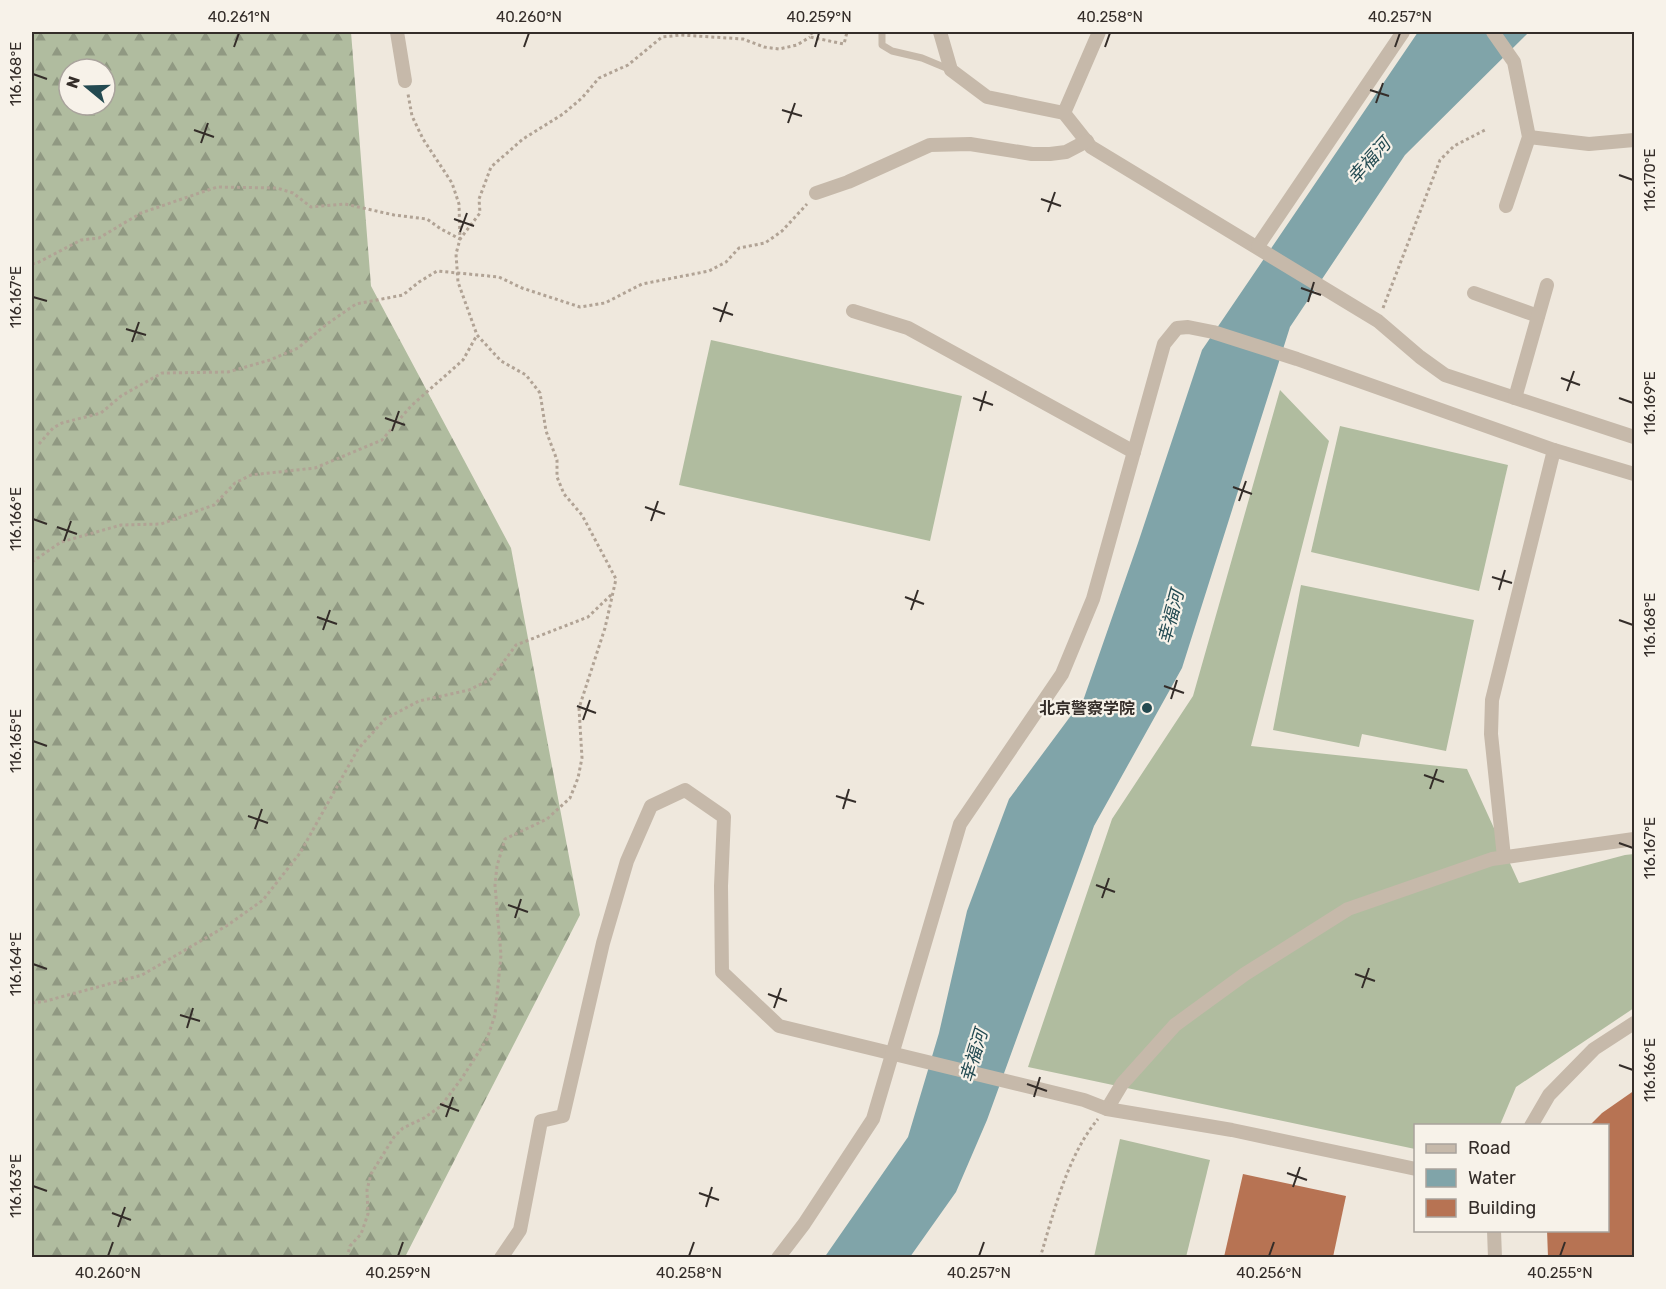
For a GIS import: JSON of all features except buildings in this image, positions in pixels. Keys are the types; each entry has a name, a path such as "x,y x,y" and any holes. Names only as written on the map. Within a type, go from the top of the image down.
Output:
{"street":[{"path":"397,32 405,81"},
{"path":"940,32 951,70 987,97 1064,113 1091,147 1378,321 1445,375 1635,437"},
{"path":"1064,113 1099,32"},
{"path":"1260,248 1403,32"},
{"path":"1497,35 1514,62 1529,136 1506,206"},
{"path":"1529,136 1589,144 1635,140"},
{"path":"816,193 848,182 930,145 970,144 1032,154 1050,154 1066,152 1087,141"},
{"path":"1515,398 1547,285"},
{"path":"1474,293 1538,316"},
{"path":"853,312 908,328 1134,452"},
{"path":"778,1257 804,1224 873,1119 960,824 1062,674 1093,599 1164,344 1177,328 1188,327 1212,332 1297,359 1554,450 1635,474"},
{"path":"1504,857 1491,734 1492,700 1554,450"},
{"path":"501,1257 520,1230 541,1121 563,1116 606,933 627,861 651,806 685,790 724,817 721,886 722,972 779,1026 1023,1084 1084,1100 1107,1109 1232,1130 1414,1169"},
{"path":"1107,1109 1122,1084 1175,1025 1264,962 1348,909 1492,859 1635,839"},
{"path":"1532,1124 1549,1095 1594,1049 1635,1023"},
{"path":"1494,1232 1495,1257"}],"lane":[{"path":"882,32 882,45 892,51 922,58 951,70"}],"path":[{"path":"460,239 480,213 479,199 491,167 523,139 563,114 582,98 599,78 628,65 662,37 681,35 743,39 764,47 779,49 797,45 810,37 812,32"},
{"path":"810,37 844,44 847,32"},
{"path":"347,1257 350,1246 361,1234 368,1214 367,1190 372,1174 394,1137 403,1128 424,1118 441,1106 487,1039 495,1015 501,955 495,885 497,866 505,839 547,819 570,798 578,778 582,758 579,708 605,628 616,579 582,515 564,494 557,477 557,460 546,431 540,393 526,375 501,361 477,334 458,282 456,254 460,239 459,204 452,183 423,139 412,116 405,81"},
{"path":"1378,321 1440,160 1454,146 1485,130"},
{"path":"32,264 81,240 99,238 141,213 217,187 277,188 293,193 311,207 345,204 394,215 427,219 460,239"},
{"path":"39,444 53,428 62,423 101,413 121,396 162,373 228,372 270,360 298,348 356,304 404,295 437,271 498,277 522,288 580,307 605,303 642,284 709,272 726,262 739,248 765,243 782,231 816,193"},
{"path":"32,562 61,542 121,525 161,524 214,505 235,483 251,475 315,468 382,440 411,406 463,360 477,334"},
{"path":"32,1003 142,975 228,926 263,900 300,853 358,749 385,719 419,701 469,690 491,679 516,645 588,617 614,593"},
{"path":"1040,1257 1064,1181 1089,1131 1107,1109"}],"green space":[{"path":"32,32 351,32 371,286 511,548 580,915 405,1257 32,1257"},
{"path":"711,340 962,396 930,541 679,485"},
{"path":"1280,390 1329,441 1251,746 1467,769 1519,883 1634,854 1634,1008 1516,1087 1500,1124 1414,1124 1414,1149 1028,1067 1112,819 1193,696"},
{"path":"1340,426 1508,465 1479,591 1311,552"},
{"path":"1301,585 1474,620 1446,751 1362,734 1359,747 1273,730"},
{"path":"1120,1139 1210,1160 1186,1257 1094,1257"}],"water":[{"name":"幸福河","path":"1418,32 1529,32 1405,155 1290,327 1182,668 1094,826 987,1120 956,1192 910,1257 824,1258 908,1137 939,1033 967,911 1009,799 1084,698 1202,350"}],"place":[{"name":"北京警察学院","path":"1147,708"}]}
